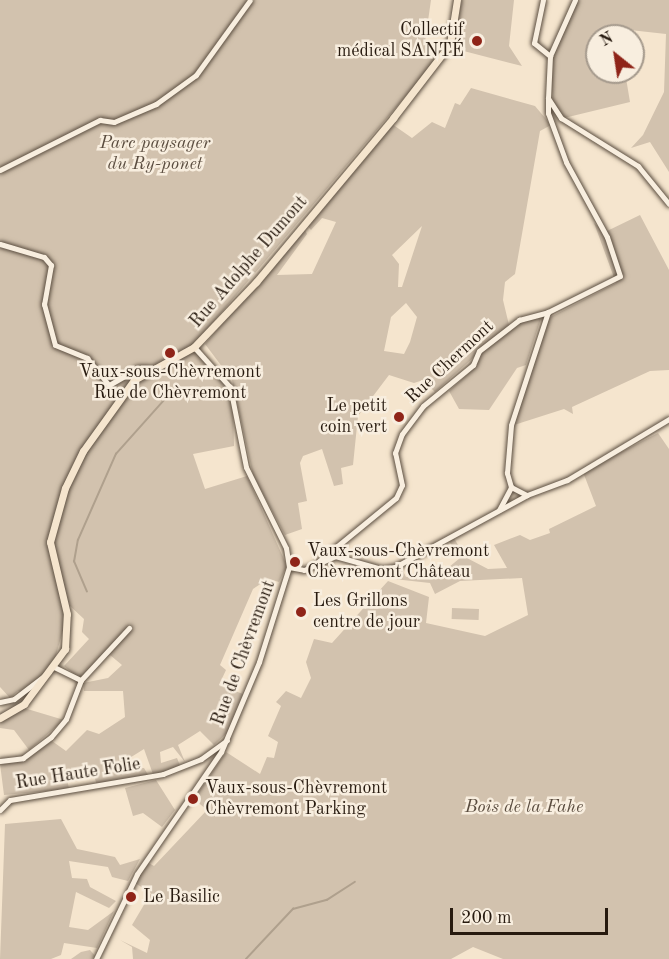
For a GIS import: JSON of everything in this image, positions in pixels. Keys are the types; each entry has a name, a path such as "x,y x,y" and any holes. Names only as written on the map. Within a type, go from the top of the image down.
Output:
{"main road":[{"name":"Rue Adolphe Dumont","path":"0,718 24,704 65,649 68,628 49,553 56,514 83,451 129,386 148,368 194,346 393,118 450,44 457,0"}],"street":[{"path":"0,170 100,120 114,122 156,104 196,75 250,0"},
{"path":"543,0 534,43 550,56"},
{"path":"498,512 511,487 507,473 512,425 548,312 613,283 620,267 551,123 548,98 550,56 575,0"},
{"path":"548,98 561,118 638,166 669,204"},
{"path":"551,123 561,118"},
{"path":"0,244 44,257 51,265 44,304 55,345 87,358 109,385 138,368 148,368"},
{"name":"Rue Chermont","path":"319,561 402,491 395,453 423,406 519,320 548,312"},
{"name":"Rue de Chèvremont","path":"96,959 141,867 227,740 289,567 286,548 246,467 230,387 194,346"},
{"path":"289,567 304,570 319,561 351,557 382,569 395,567 527,495 592,463 669,419"},
{"path":"511,487 527,495"},
{"path":"0,761 23,758 51,737 66,718 81,680 129,628"},
{"path":"52,669 81,680"},
{"name":"Rue Adolphe Dumont","path":"0,702 14,699 52,669"},
{"name":"Rue Haute Folie","path":"0,810 10,800 164,774 201,759 227,740"}],"green space":[{"name":"Parc paysager du Ry-ponet","path":"0,0 431,0 425,42 450,44 192,347 225,384 233,405 234,446 193,454 205,489 247,476 287,566 279,582 268,579 253,589 220,665 226,670 219,685 243,694 229,731 214,745 200,731 178,745 185,762 173,747 160,752 161,763 177,758 181,768 154,777 144,749 128,759 131,769 144,768 150,778 97,787 94,774 67,778 69,789 4,795 0,764 23,761 52,741 66,751 87,730 99,734 125,717 123,691 84,691 83,683 108,678 122,665 110,655 79,678 64,666 89,639 82,632 84,619 70,606 54,662 28,695 18,691 10,698 0,687"},
{"path":"462,0 514,0 509,46 522,66 452,48"},
{"path":"578,0 669,0 669,172 650,142 631,148 643,135 664,92 666,34 645,32 645,24 585,24 585,84 627,84 630,102 564,118 553,102 550,64"},
{"path":"471,88 535,106 551,125 540,131 515,274 505,282 503,300 509,325 542,315 526,365 517,368 489,410 459,409 449,391 468,374 478,360 474,357 435,392 423,380 414,383 389,375 358,416 353,465 341,468 343,484 334,486 322,449 303,456 300,463 307,501 298,503 302,529 285,535 253,475 232,380 205,344 304,228 307,234 277,275 312,274 336,222 322,218 311,230 307,225 392,124 412,138 432,122 445,128 455,103 460,105","holes":["422,226 402,287 398,287 399,264 392,255","406,303 417,317 410,342 404,354 384,351 391,317"]},
{"path":"640,215 669,270 669,370 650,371 572,407 573,414 564,409 514,425 543,321 616,283 594,223 605,232"},
{"name":"Bois de la Fahe","path":"658,433 669,449 669,959 503,959 473,947 451,959 133,959 132,947 120,940 147,953 150,940 132,925 151,893 135,883 147,862 154,866 207,810 194,799 226,752 260,774 267,757 274,758 278,742 268,736 281,706 276,702 286,691 301,698 311,678 306,662 314,639 332,643 388,581 429,597 426,623 485,636 528,615 522,578 460,581 435,594 430,583 394,579 391,571 401,567 406,577 443,572 460,558 449,541 454,538 465,557 488,569 507,568 494,545 520,535 530,540 550,533 549,529 596,506 583,472"},
{"path":"452,608 479,609 479,620 452,619"},
{"path":"24,708 64,720 29,750 14,730 0,728 0,722"},
{"path":"156,780 175,810 162,827 143,813 133,816 125,788"},
{"path":"61,819 77,849 115,857 120,865 140,859 128,881 112,877 108,867 69,861 72,878 87,879 90,887 116,901 109,908 76,892 69,927 88,930 114,911 97,948 64,943 61,955 51,959 0,959 5,824"},
{"path":"90,950 98,959 71,959 81,952"}],"waterway":[{"path":"87,592 74,562 78,540 116,454 165,399 186,393 221,400"},
{"path":"246,959 293,909 327,900 355,882"}],"place":[{"name":"Collectif médical SANTÉ","path":"477,41"},
{"name":"Vaux-sous-Chèvremont Rue de Chèvremont","path":"170,353"},
{"name":"Le petit coin vert","path":"399,417"},
{"name":"Vaux-sous-Chèvremont Chèvremont Château","path":"295,562"},
{"name":"Les Grillons centre de jour","path":"301,612"},
{"name":"Vaux-sous-Chèvremont Chèvremont Parking","path":"193,799"},
{"name":"Le Basilic","path":"131,897"}]}
